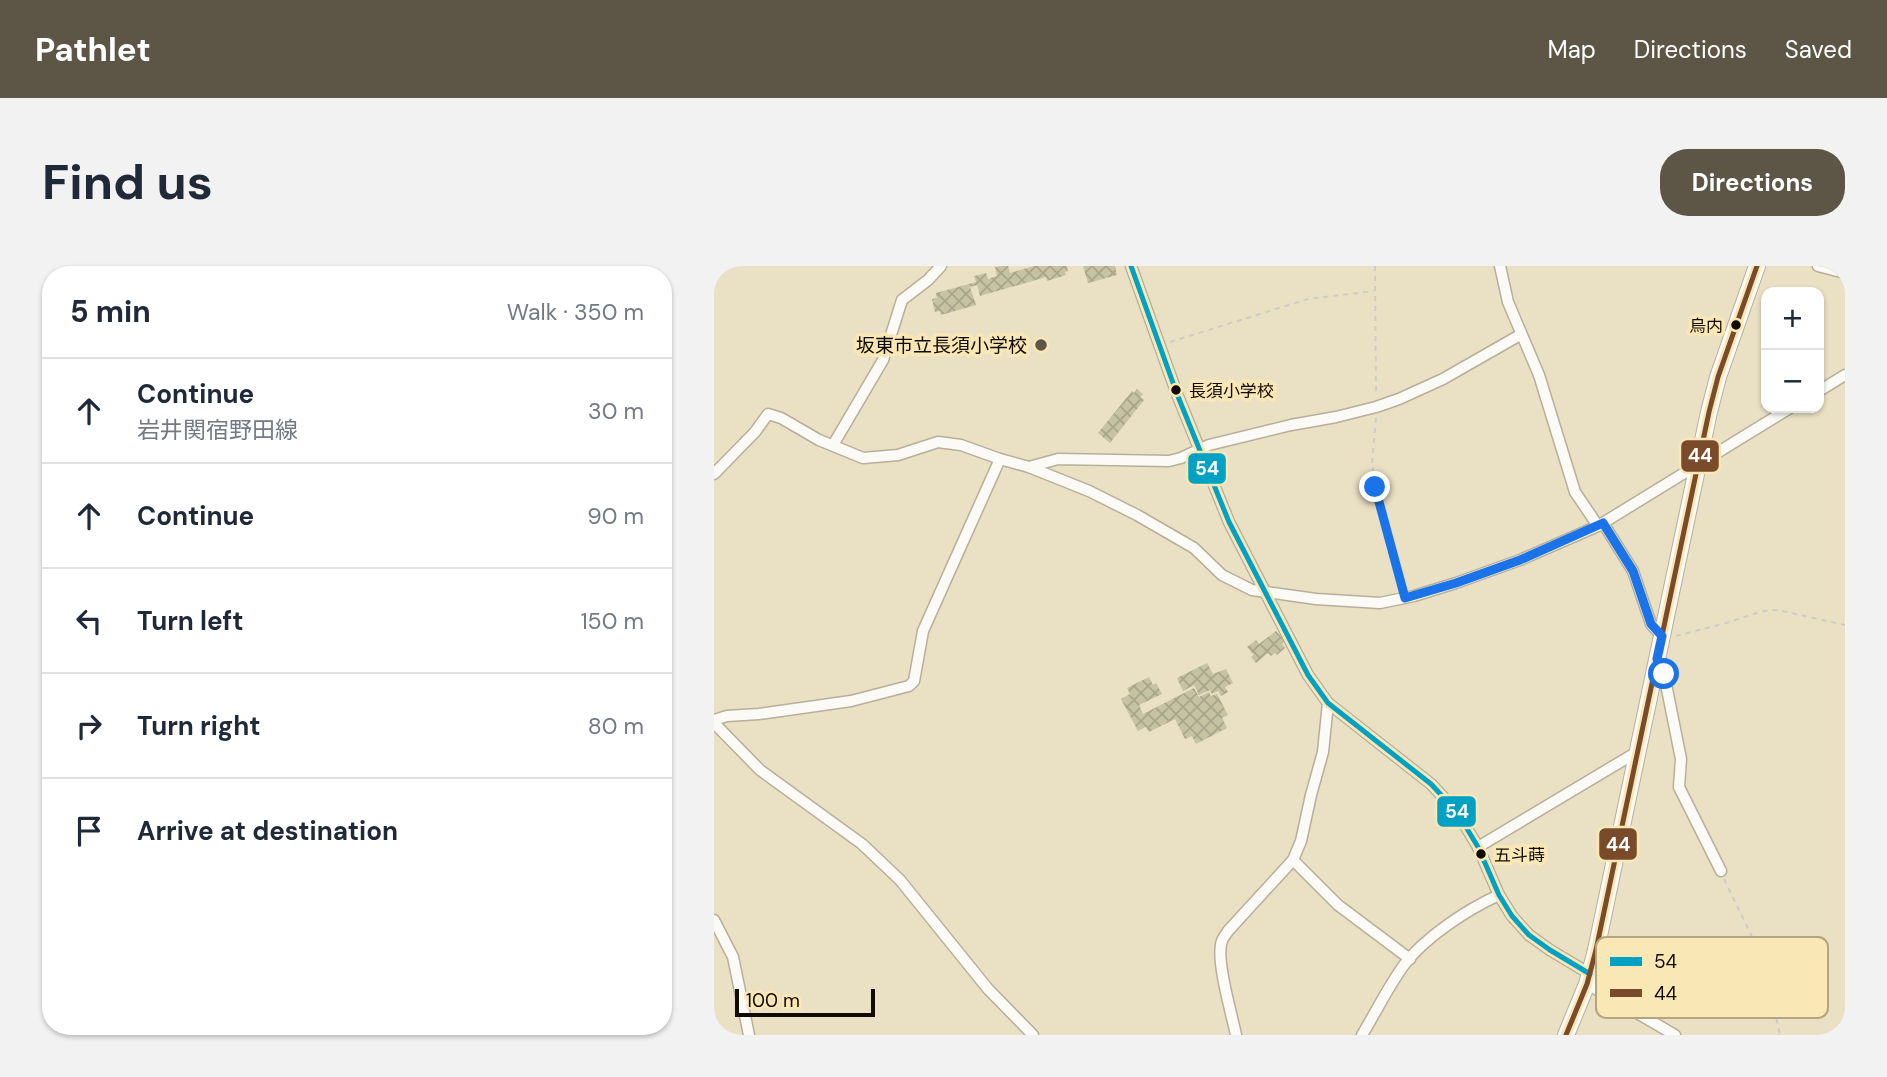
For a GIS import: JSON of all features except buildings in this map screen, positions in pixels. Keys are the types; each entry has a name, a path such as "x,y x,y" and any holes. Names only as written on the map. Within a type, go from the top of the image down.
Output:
{"main road":[{"path":"1597,937 1718,377 1757,266"},
{"path":"1566,1035 1588,979 1596,942"}],"street":[{"path":"833,445 883,360 902,300 941,266"},
{"path":"1132,266 1199,450 1229,522 1295,651 1328,703 1431,784 1457,813 1478,846 1511,916 1529,934 1596,984"},
{"path":"1500,266 1508,302 1539,375 1575,492 1633,571 1651,624 1662,636"},
{"path":"1818,266 1845,273"},
{"path":"1028,467 1058,459 1169,461 1279,428 1376,407 1417,392 1520,335"},
{"path":"1824,388 1845,375"},
{"path":"714,474 755,432 768,414 782,418 819,440 863,458 898,455 938,442 961,444 1089,491 1138,515 1194,548 1222,575 1252,590 1285,596 1380,603 1435,590 1520,560 1601,524 1782,413"},
{"path":"1000,459 923,631 914,681 909,686 851,701 727,716 714,722 760,770 862,844 900,880 988,989 1032,1035"},
{"path":"1657,659 1664,674 1681,759 1679,787 1721,871"},
{"path":"1236,1035 1222,965 1222,941 1293,860 1301,841 1323,752 1328,703"},
{"path":"1478,846 1637,752"},
{"path":"1293,860 1338,905 1410,959"},
{"path":"1362,1035 1410,959 1426,942 1479,904 1499,895"},
{"path":"714,920 733,957 749,1035"},
{"path":"1649,1018 1675,1035"}],"path":[{"path":"1375,266 1376,407 1372,463 1375,487 1405,598"},
{"path":"1160,345 1308,299 1375,291"},
{"path":"1662,636 1683,635 1763,611 1778,610 1845,625"},
{"path":"1721,871 1751,937"}],"transit line":[{"name":"54","path":"1131,266 1177,394 1229,522 1308,675 1328,703 1431,784 1457,812 1478,847 1499,895 1512,916 1529,935 1590,974"},
{"name":"44","path":"1599,937 1709,412 1718,377 1757,266"},
{"name":"44","path":"1566,1035 1587,984 1596,950"}],"place":[{"name":"烏内","path":"1736,325"},
{"name":"坂東市立長須小学校","path":"1041,345"},
{"name":"長須小学校","path":"1176,390"},
{"name":"五斗蒔","path":"1481,854"}],"route":[{"path":"1375,487 1405,598 1520,560 1603,523 1633,571 1651,624 1662,636 1657,659 1664,674"}]}
